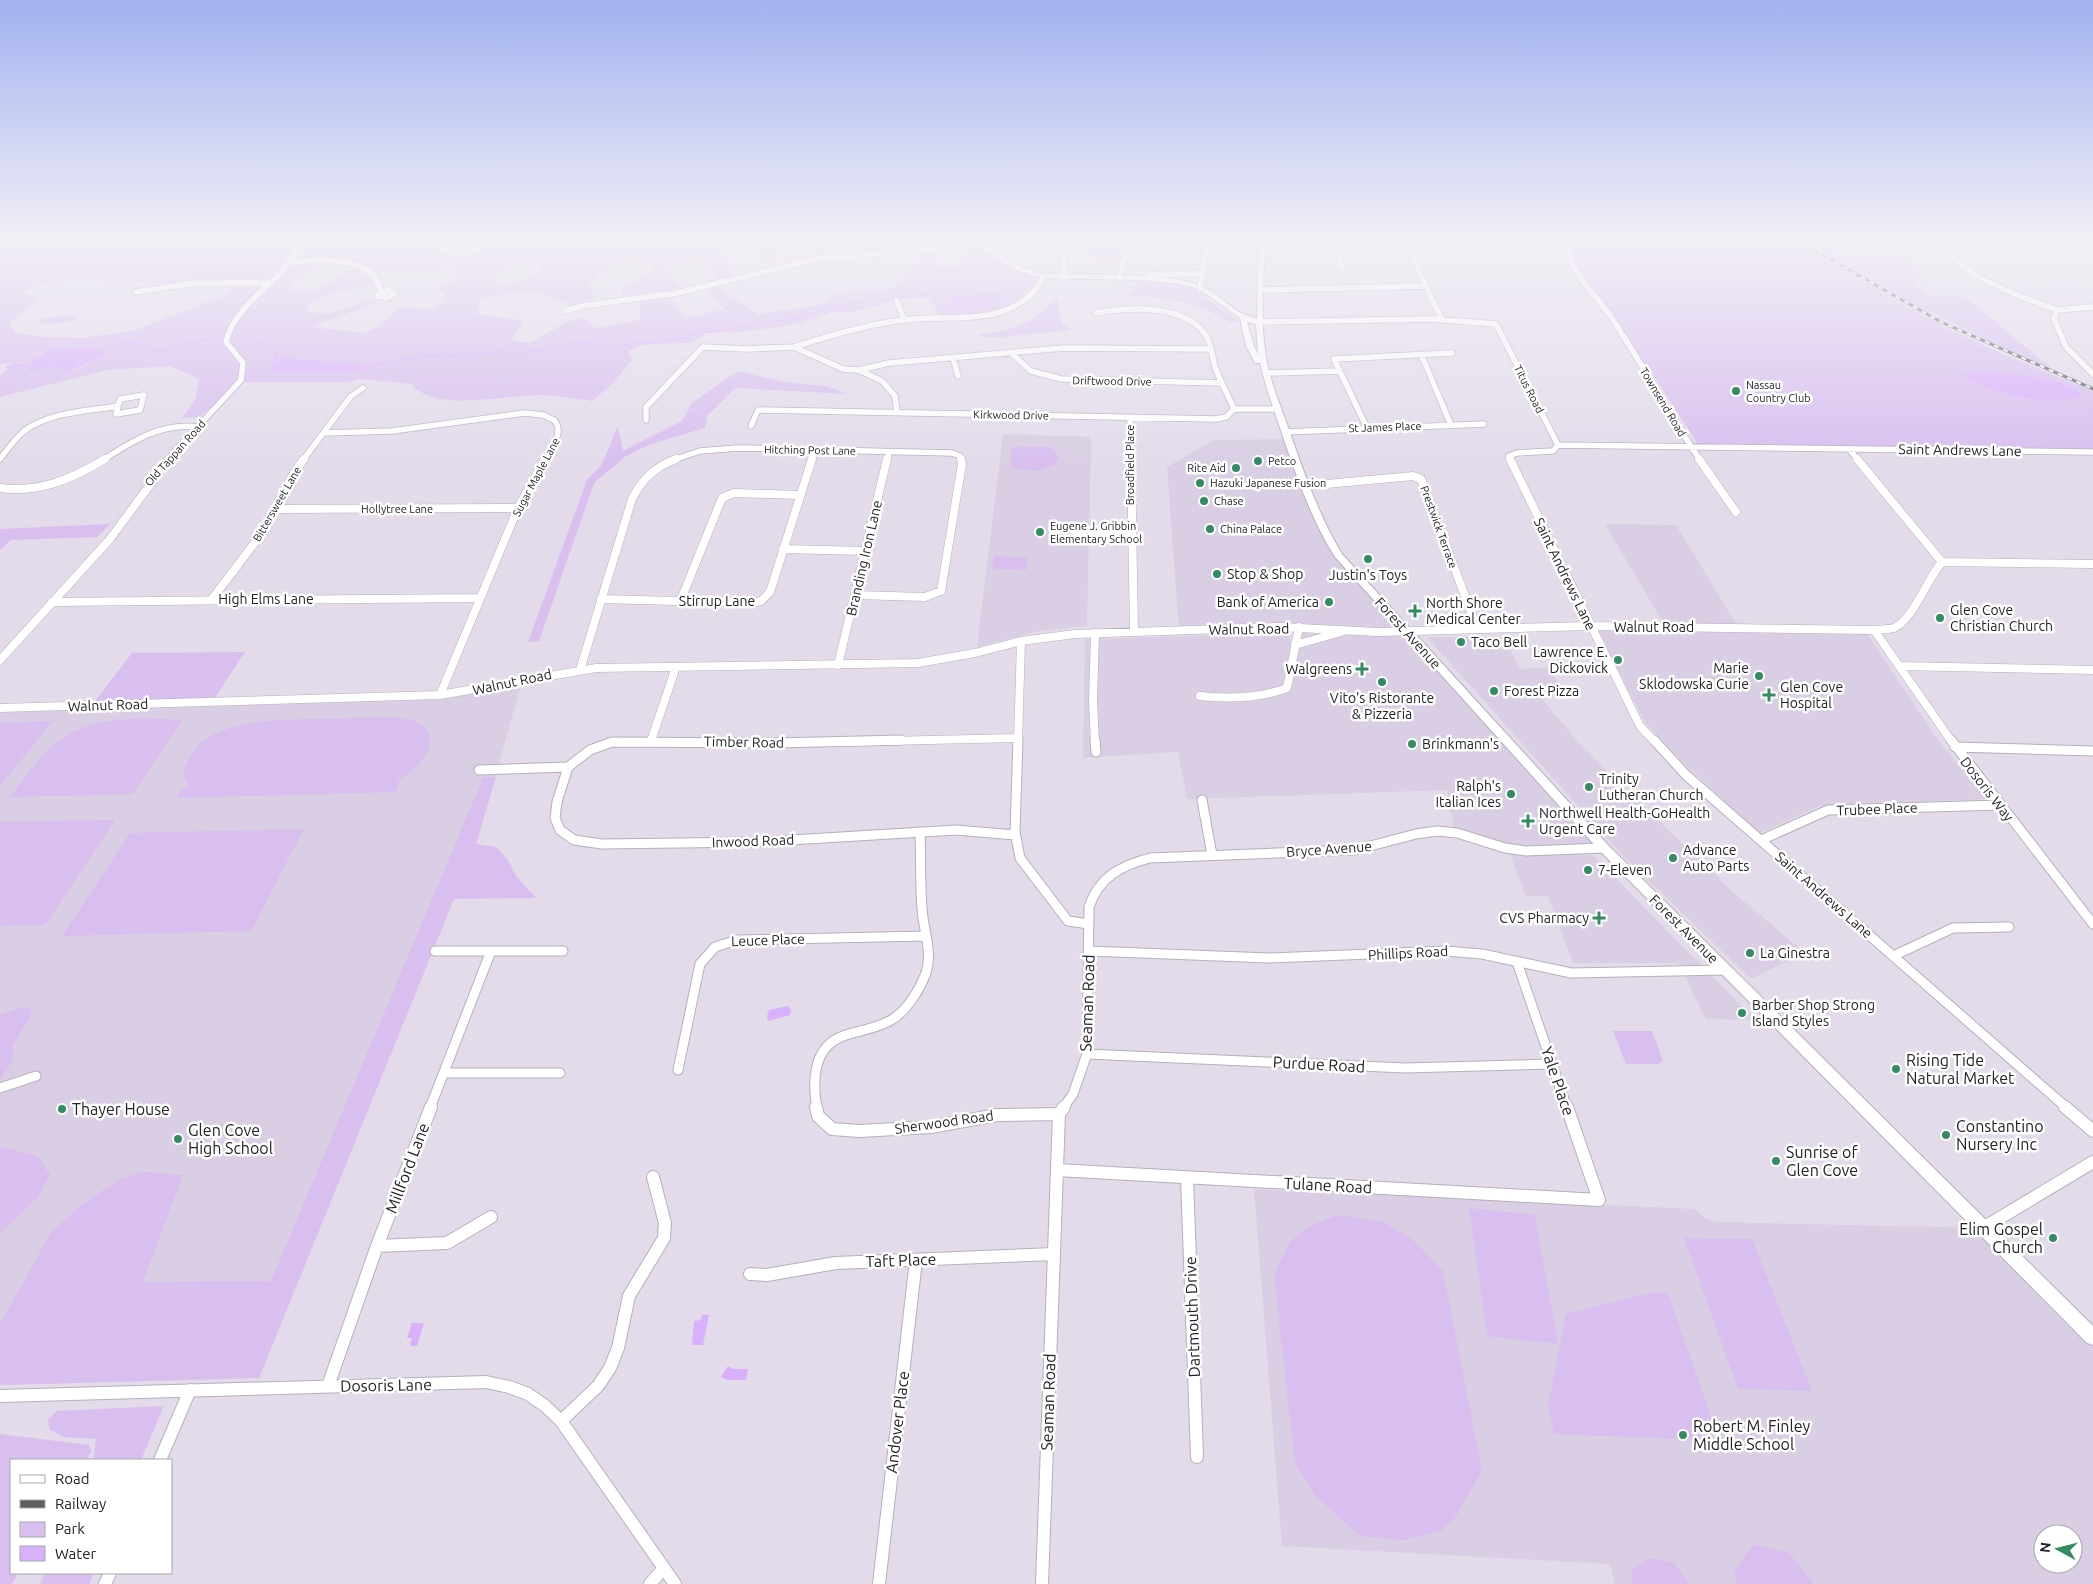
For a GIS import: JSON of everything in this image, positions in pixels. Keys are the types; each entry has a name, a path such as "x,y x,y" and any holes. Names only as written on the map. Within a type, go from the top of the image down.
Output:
{"main road":[{"path":"1240,316 1250,322 1260,322"},
{"name":"Forest Avenue","path":"1260,316 1259,346 1278,409 1321,527 1338,555 1604,848 2093,1337"},
{"path":"1243,318 1250,346 1267,374"}],"street":[{"name":"Old Tappan Road","path":"0,660 110,539 147,484 241,380 246,369 245,363 226,342 226,336 240,316"},
{"path":"902,316 904,320"},
{"path":"646,420 644,411 646,407 680,368 703,347 746,349 794,347 878,324 904,320 974,318 984,316"},
{"path":"1175,316 1191,323 1209,341 1222,383 1234,409"},
{"path":"1260,322 1442,320 1440,316"},
{"name":"Townsend Road","path":"1610,316 1690,446"},
{"path":"2055,316 2054,319 2066,347 2093,374"},
{"name":"Titus Road","path":"1442,320 1497,325 1558,445"},
{"path":"794,347 842,369 859,370 880,364 1075,347 1211,349"},
{"name":"Driftwood Drive","path":"1011,353 1031,371 1060,379 1222,383"},
{"path":"1367,428 1334,360 1339,357 1452,353"},
{"path":"1421,354 1451,425"},
{"path":"953,358 958,376"},
{"path":"859,370 888,386 895,396 898,413"},
{"path":"1267,374 1338,371"},
{"name":"Bittersweet Lane","path":"212,599 263,532 292,476 351,396 363,388"},
{"path":"144,395 140,410 116,414 118,406 120,399 144,395"},
{"path":"0,459 19,436 37,425 58,417 118,406"},
{"name":"Kirkwood Drive","path":"751,426 758,410 1216,419 1226,417 1234,409 1278,409"},
{"name":"Sugar Maple Lane","path":"323,433 392,431 518,413 545,415 556,421 560,431 518,508 440,696"},
{"name":"Broadfield Place","path":"1130,418 1134,632"},
{"name":"St James Place","path":"1286,432 1484,424"},
{"path":"0,488 22,490 57,483 88,469 135,440 166,429 198,427"},
{"name":"Saint Andrews Lane","path":"2093,452 1558,445 1553,451 1517,453 1509,456 1640,726 1686,775 2093,1131"},
{"path":"1690,446 1736,512"},
{"path":"1849,449 1942,562"},
{"name":"Hitching Post Lane","path":"580,670 629,506 641,481 657,468 682,456 707,450 815,450 952,453 962,459 942,588 939,593 925,597 855,595"},
{"name":"Stirrup Lane","path":"601,600 752,603 761,601 770,592 815,450"},
{"name":"Branding Iron Lane","path":"838,665 889,452"},
{"name":"Prestwick Terrace","path":"1305,486 1413,476 1421,479 1477,628"},
{"path":"680,602 722,498 734,493 800,495"},
{"name":"Hollytree Lane","path":"276,509 518,508"},
{"path":"1074,531 1131,533"},
{"path":"783,549 866,551"},
{"path":"1887,649 1894,628 1912,611 1934,571 1942,562 2093,564"},
{"name":"High Elms Lane","path":"52,602 212,599 480,598"},
{"name":"Walnut Road","path":"0,708 440,696 580,670 838,665 936,661 1025,640 1095,633 1299,628 1406,630 1590,626 1874,630 1894,628"},
{"path":"1200,696 1274,693 1287,688 1299,628"},
{"path":"1295,645 1345,630"},
{"name":"Dosoris Way","path":"1874,630 1955,747 2093,924"},
{"path":"1095,633 1093,700 1096,752"},
{"path":"1025,640 1017,738 1015,835 1020,858 1068,921 1075,924 1089,924"},
{"path":"1899,666 2093,670"},
{"path":"651,741 676,667"},
{"name":"Timber Road","path":"568,768 582,754 602,744 622,741 777,743 1017,738"},
{"path":"1955,747 2093,751"},
{"path":"480,770 568,768"},
{"name":"Inwood Road","path":"568,768 557,802 555,818 565,834 585,843 757,842 956,830 1015,835"},
{"path":"1202,800 1212,855"},
{"name":"Trubee Place","path":"1761,840 1828,810 2000,805"},
{"name":"Bryce Avenue","path":"1089,924 1090,907 1096,888 1106,876 1118,868 1150,858 1355,850 1382,845 1420,833 1436,831 1469,835 1521,850 1604,848"},
{"name":"Sherwood Road","path":"920,832 922,910 929,954 926,972 909,1004 886,1023 870,1030 843,1036 830,1043 822,1052 817,1065 814,1092 816,1108 823,1122 832,1128 868,1131 924,1128 997,1115 1059,1114"},
{"name":"Seaman Road","path":"1042,1584 1059,1114 1073,1094 1086,1054 1089,924"},
{"path":"1893,956 1953,928 2009,927"},
{"name":"Leuce Place","path":"678,1070 700,964 705,954 718,944 737,940 926,936"},
{"path":"435,951 563,951"},
{"name":"Millford Lane","path":"328,1386 377,1246 491,951"},
{"name":"Phillips Road","path":"1089,951 1269,958 1446,951 1469,952 1571,973 1725,970"},
{"name":"Yale Place","path":"1517,962 1599,1200"},
{"name":"Purdue Road","path":"1086,1054 1369,1067 1552,1064"},
{"path":"444,1073 560,1073"},
{"path":"0,1088 36,1076"},
{"path":"1984,1228 2093,1162"},
{"name":"Tulane Road","path":"1057,1170 1599,1200"},
{"path":"561,1421 598,1386 610,1368 618,1348 629,1296 664,1238 665,1223 653,1177"},
{"name":"Dartmouth Drive","path":"1187,1178 1197,1457"},
{"path":"377,1246 447,1243 492,1218"},
{"name":"Taft Place","path":"750,1274 767,1275 836,1263 1054,1254"},
{"name":"Andover Place","path":"879,1584 916,1260"},
{"name":"Dosoris Lane","path":"0,1396 486,1382 506,1385 533,1396 547,1405 561,1421 675,1584"},
{"path":"160,1459 190,1390"},
{"path":"650,1584 664,1568"}],"shaded area":[{"name":"Eugene J. Gribbin Elementary School","path":"1003,434 1091,437 1087,626 1039,631 977,647"},
{"path":"1289,439 1338,555 1604,848 1535,851 1455,833 1447,790 1187,799 1178,752 1083,758 1085,639 1289,633 1296,680 1299,628 1179,630 1167,467 1214,440"},
{"name":"Glen Cove Hospital","path":"1605,524 1676,525 1741,632 1867,634 1935,736 1986,799 1819,806 1760,833 1690,769 1646,724 1598,630 1667,629"},
{"path":"1427,637 1505,637 1519,669 1550,668 1563,692 1543,700 1584,749 1734,893 1805,953 1751,979 1621,854"},
{"name":"Glen Cove High School","path":"522,682 476,844 259,1378 0,1385 0,710 440,697"},
{"path":"1510,854 1593,855 1755,1020 1706,1019 1678,963 1573,963 1548,896 1526,896"},
{"name":"Robert M. Finley Middle School","path":"1254,1189 1694,1209 1705,1218 1716,1222 1983,1228 2093,1337 2093,1584 1615,1584 1610,1564 1282,1546"}],"green space":[{"path":"0,316 19,316 9,324 15,332 41,337 84,338 136,330 172,316 340,316 311,327 366,333 381,325 390,316 494,316 524,321 511,341 531,343 566,322 584,318 595,328 640,320 640,316 685,316 687,318 696,316 822,316 801,324 739,332 706,333 692,343 639,346 629,351 632,360 612,384 592,401 538,395 453,400 436,398 422,393 411,384 361,379 349,382 242,382 199,417 182,418 195,400 199,379 170,366 107,370 0,397 0,376 12,363 0,364","holes":["87,348 99,358 71,371 48,367 34,370 25,369 40,354 50,349","276,359 373,365 352,372 272,372 273,361"]},
{"path":"76,316 71,322 37,325 43,318"},
{"path":"1036,316 1060,316 1061,324 1072,330 992,338 976,335 1006,330 1030,321"},
{"path":"1218,316 1231,316 1239,322 1235,323"},
{"name":"Nassau Country Club","path":"1612,316 1925,316 2002,354 2093,391 2093,449 1698,444"},
{"path":"1937,316 1989,316 2052,369"},
{"path":"738,371 783,382 825,386 849,394 735,388 707,416 705,428 651,444 626,456 594,483 539,641 528,642 587,480 601,466 618,426 623,451 682,421 692,403"},
{"path":"1015,447 1050,447 1059,457 1055,465 1037,471 1011,468 1011,449"},
{"path":"110,524 97,537 11,540 0,550 0,529"},
{"path":"994,556 1027,558 1026,570 993,569"},
{"path":"245,652 214,699 95,701 132,653"},
{"path":"146,718 182,720 133,794 10,797 39,760 52,746 66,736 81,728 99,723"},
{"path":"403,718 418,723 427,730 430,739 429,748 424,758 416,767 396,782 400,782 396,792 177,798 182,789 189,788 183,774 191,755 204,741 222,731 265,721"},
{"path":"53,721 0,786 0,723"},
{"path":"496,777 476,844 496,847 507,859 517,877 536,898 454,899 259,1378 0,1385 0,1324 50,1234 81,1205 120,1179 143,1172 183,1175 143,1282 271,1281 483,778"},
{"path":"115,820 45,925 0,926 0,822"},
{"path":"304,829 251,931 62,936 130,833"},
{"path":"23,1007 30,1009 31,1016 13,1045 13,1060 0,1080 0,1015"},
{"path":"1613,1031 1652,1031 1663,1061 1658,1064 1626,1064"},
{"path":"0,1147 38,1156 50,1175 38,1197 0,1233"},
{"path":"1469,1208 1535,1215 1558,1344 1487,1336"},
{"path":"1337,1215 1383,1222 1412,1239 1443,1271 1482,1471 1453,1521 1440,1531 1403,1540 1360,1536 1315,1495 1295,1464 1274,1275 1290,1242 1309,1226"},
{"path":"1684,1238 1752,1239 1812,1391 1738,1389"},
{"path":"1649,1293 1668,1293 1715,1428 1706,1440 1554,1434 1548,1406 1566,1314"},
{"path":"164,1406 141,1459 93,1459 96,1439 65,1437 50,1430 48,1420 57,1411"},
{"path":"0,1434 89,1445 92,1451 87,1459 10,1459 10,1574 17,1574 12,1584 0,1584"},
{"path":"1754,1544 1789,1553 1814,1584 1737,1584 1734,1571"},
{"path":"1649,1558 1673,1562 1689,1584 1632,1584 1632,1570"},
{"path":"45,1574 94,1574 89,1584 40,1584"}],"water":[{"path":"87,348 109,352 69,372 50,367 24,373 32,361 50,349"},
{"path":"284,358 373,366 371,369 352,372 272,372 269,369 275,359"},
{"path":"1964,373 2016,374 2050,379 2075,389 2081,396 2057,401 2045,401 1992,389 1970,381 1963,376"},
{"path":"788,1006 791,1010 790,1015 768,1021 769,1010"},
{"path":"702,1315 709,1315 703,1345 692,1345 694,1321 701,1320"},
{"path":"412,1323 424,1323 417,1346 410,1346 412,1338 407,1338"},
{"path":"728,1366 733,1369 748,1369 746,1380 728,1380 721,1377"}],"waterway":[{"path":"371,366 431,355 438,357 502,352 521,353 600,339 601,347 609,347 686,338 694,334 805,316"},
{"path":"237,335 260,341 276,349 276,359"},
{"path":"100,349 127,342 144,345 147,350 160,350 217,337"},
{"path":"7,367 34,364"}],"railway":[{"path":"1930,316 2093,389"}],"place":[{"name":"Nassau Country Club","path":"1736,391"},
{"name":"Petco","path":"1258,461"},
{"name":"Rite Aid","path":"1236,468"},
{"name":"Hazuki Japanese Fusion","path":"1200,483"},
{"name":"Chase","path":"1204,501"},
{"name":"China Palace","path":"1210,529"},
{"name":"Eugene J. Gribbin Elementary School","path":"1040,532"},
{"name":"Justin's Toys","path":"1368,559"},
{"name":"Stop & Shop","path":"1217,574"},
{"name":"Bank of America","path":"1329,602"},
{"name":"North Shore Medical Center","path":"1415,611"},
{"name":"Glen Cove Christian Church","path":"1940,618"},
{"name":"Taco Bell","path":"1461,642"},
{"name":"Lawrence E. Dickovick","path":"1618,660"},
{"name":"Walgreens","path":"1362,669"},
{"name":"Marie Sklodowska Curie","path":"1759,676"},
{"name":"Vito's Ristorante & Pizzeria","path":"1382,682"},
{"name":"Forest Pizza","path":"1494,691"},
{"name":"Glen Cove Hospital","path":"1769,695"},
{"name":"Brinkmann's","path":"1412,744"},
{"name":"Trinity Lutheran Church","path":"1589,787"},
{"name":"Ralph's Italian Ices","path":"1511,794"},
{"name":"Northwell Health-GoHealth Urgent Care","path":"1528,821"},
{"name":"Advance Auto Parts","path":"1673,858"},
{"name":"7-Eleven","path":"1588,870"},
{"name":"CVS Pharmacy","path":"1599,918"},
{"name":"La Ginestra","path":"1750,953"},
{"name":"Barber Shop Strong Island Styles","path":"1742,1013"},
{"name":"Rising Tide Natural Market","path":"1896,1069"},
{"name":"Thayer House","path":"62,1109"},
{"name":"Constantino Nursery Inc","path":"1946,1135"},
{"name":"Glen Cove High School","path":"178,1139"},
{"name":"Sunrise of Glen Cove","path":"1776,1161"},
{"name":"Elim Gospel Church","path":"2053,1238"},
{"name":"Robert M. Finley Middle School","path":"1683,1435"}]}
